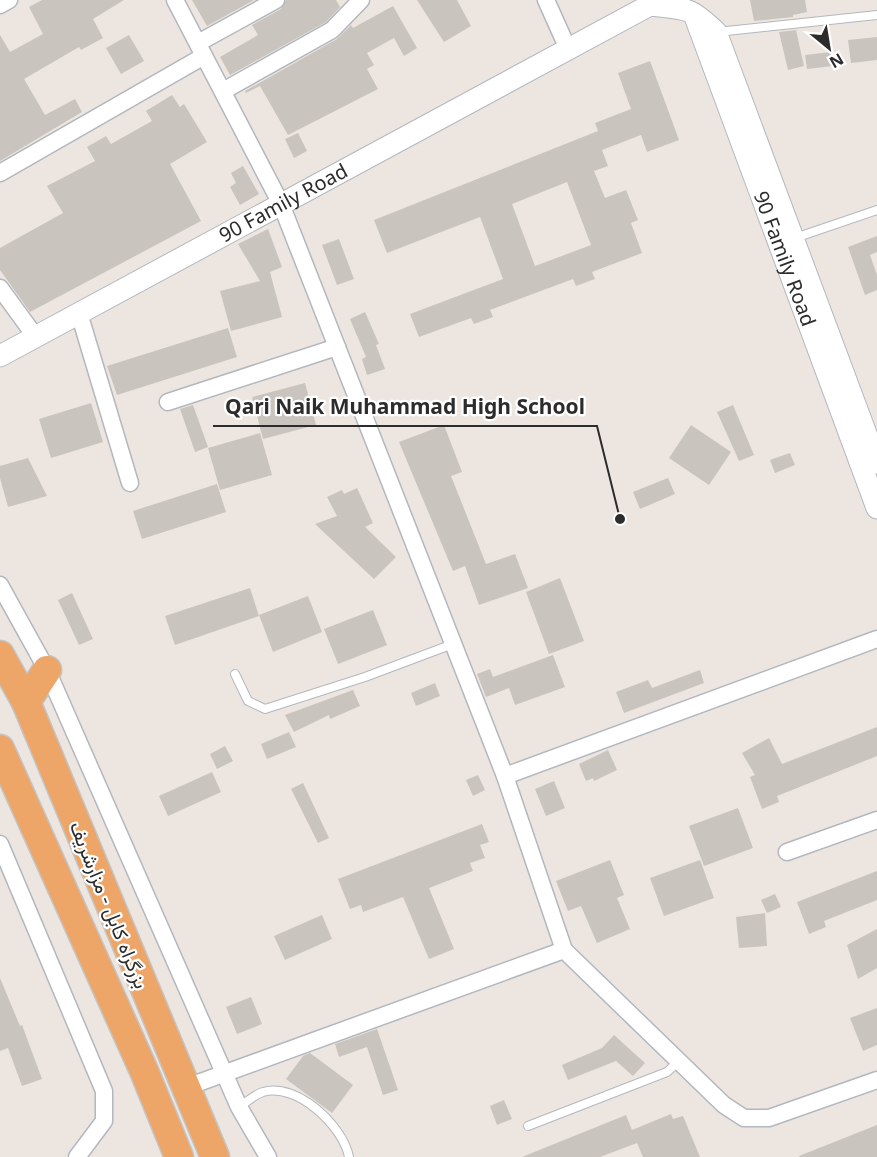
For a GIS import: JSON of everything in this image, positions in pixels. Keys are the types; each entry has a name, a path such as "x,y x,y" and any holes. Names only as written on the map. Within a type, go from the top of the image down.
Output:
{"highway":[{"name":"بزرگراه کابل - مزارشریف","path":"0,655 26,702 145,994 187,1087 215,1157"},
{"path":"26,702 47,670"},
{"name":"بزرگراه کابل - مزارشریف","path":"2,757 139,1060 179,1157"}],"street":[{"path":"0,5 9,0"},
{"path":"175,0 281,204 505,776 564,950 724,1105 744,1118 769,1118 877,1080"},
{"path":"0,173 201,50 276,0"},
{"path":"223,91 332,30 362,0"},
{"path":"546,0 568,49"},
{"name":"90 Family Road","path":"0,356 650,5 680,6 709,34 786,242 877,508"},
{"name":"90 Family Road","path":"786,242 877,463"},
{"path":"0,288 35,336"},
{"path":"79,313 130,483"},
{"path":"168,402 337,347"},
{"path":"0,585 47,670 224,1074 239,1107 268,1157"},
{"path":"505,776 877,639"},
{"path":"786,852 877,820"},
{"path":"0,844 104,1091 104,1120 77,1157"},
{"path":"187,1087 564,950"}],"lane":[{"path":"709,34 877,15"},
{"path":"786,242 877,210"},
{"path":"235,674 248,701 265,709 365,677 453,644"},
{"path":"528,1126 667,1072 679,1061"},
{"path":"239,1107 263,1092 280,1092 307,1102 337,1130 347,1147 349,1157"}],"building":[{"path":"42,0 124,0 93,19 103,38 81,50 79,47 24,79 45,115 75,99 82,112 0,161 0,35 10,52 43,34 29,7"},
{"path":"192,0 254,0 207,26"},
{"path":"286,0 336,0 340,7 326,22 230,75 220,57 258,35 252,25 281,9"},
{"path":"417,0 457,0 471,26 444,42"},
{"path":"750,0 805,0 807,12 793,15 793,17 754,21"},
{"path":"393,6 417,48 404,56 394,38 367,53 374,65 367,69 378,89 288,135 260,86 246,93 245,91 337,39 351,25 353,28"},
{"path":"796,30 804,66 788,70 779,32"},
{"path":"129,35 144,61 121,74 106,48"},
{"path":"877,37 877,60 851,63 848,40"},
{"path":"831,52 833,66 807,69 805,55"},
{"path":"650,61 679,140 647,152 641,135 602,150 608,166 594,171 605,198 626,190 638,220 631,223 642,253 592,272 595,279 576,286 573,279 490,310 493,317 474,324 471,318 419,337 410,314 503,279 480,217 387,253 374,220 598,131 595,123 631,109 618,73","holes":["567,182 591,245 535,266 512,204"]},
{"path":"172,95 180,107 184,104 207,142 170,164 201,221 30,312 0,270 0,248 63,213 47,186 95,161 87,147 106,136 111,144 152,121 146,111"},
{"path":"298,133 307,151 294,158 285,139"},
{"path":"243,166 259,194 240,205 230,187 236,183 231,173"},
{"path":"268,229 282,267 270,272 282,317 231,331 220,291 260,281 238,244"},
{"path":"877,236 877,252 870,255 877,275 877,290 865,295 848,247"},
{"path":"339,239 354,279 337,285 322,245"},
{"path":"365,312 379,344 376,345 385,369 367,375 362,359 366,357 350,319"},
{"path":"228,328 237,357 117,395 107,366"},
{"path":"305,383 316,425 263,439 252,397"},
{"path":"91,403 103,442 51,458 39,419"},
{"path":"193,405 208,447 195,452 180,409"},
{"path":"733,405 754,455 739,461 717,412"},
{"path":"444,425 462,472 451,476 486,564 515,554 528,588 479,605 465,566 453,571 399,442"},
{"path":"691,425 731,452 709,485 669,458"},
{"path":"260,433 272,475 220,490 208,448"},
{"path":"790,453 795,465 775,473 770,460"},
{"path":"28,458 47,496 8,507 0,478 0,466"},
{"path":"668,478 675,494 640,509 633,492"},
{"path":"217,484 226,512 142,539 133,511"},
{"path":"357,488 373,523 365,527 396,557 374,579 315,524 337,516 327,497 342,490 344,494"},
{"path":"560,578 584,641 549,654 526,592"},
{"path":"250,588 259,616 175,645 165,616"},
{"path":"72,593 93,639 79,645 58,600"},
{"path":"308,596 322,632 273,652 259,615"},
{"path":"373,610 387,645 338,664 324,629"},
{"path":"553,655 565,687 515,705 509,688 486,697 477,674 490,669 493,677"},
{"path":"700,670 704,683 624,713 616,692 648,680 652,688"},
{"path":"435,683 440,696 416,706 411,693"},
{"path":"353,690 360,706 330,719 329,715 294,732 285,715"},
{"path":"877,727 877,756 777,796 779,802 762,809 750,777 755,775 742,753 769,738 782,764"},
{"path":"289,732 296,747 267,759 261,744"},
{"path":"225,746 233,761 217,769 210,754"},
{"path":"608,750 617,770 594,781 593,778 586,781 579,764"},
{"path":"212,772 221,792 168,816 159,796"},
{"path":"478,775 485,790 473,796 466,780"},
{"path":"554,781 565,808 546,816 535,789"},
{"path":"303,783 329,838 318,843 291,789"},
{"path":"738,808 753,848 704,866 689,826"},
{"path":"482,824 489,842 480,845 485,858 470,863 473,871 429,888 454,949 429,959 403,897 363,912 361,905 350,909 338,879"},
{"path":"610,860 624,895 617,898 630,929 597,943 581,906 568,911 556,881"},
{"path":"700,860 714,898 664,916 650,878"},
{"path":"877,871 877,900 824,921 826,927 809,934 797,902"},
{"path":"775,894 781,907 767,913 761,900"},
{"path":"765,913 767,946 739,948 736,917"},
{"path":"322,915 332,939 285,960 274,936"},
{"path":"877,929 877,968 858,979 847,945"},
{"path":"0,978 20,1026 22,1025 42,1079 22,1086 8,1048 0,1051"},
{"path":"251,997 262,1024 237,1034 226,1007"},
{"path":"877,1008 877,1045 863,1051 850,1018"},
{"path":"377,1029 398,1090 383,1095 367,1047 339,1057 335,1044"},
{"path":"614,1035 645,1063 633,1076 616,1061 568,1080 562,1065 602,1048"},
{"path":"310,1053 353,1085 332,1113 286,1079 303,1056"},
{"path":"504,1100 512,1119 497,1125 490,1106"},
{"path":"671,1114 673,1119 683,1116 700,1157 643,1157 637,1143 600,1157 522,1157 626,1115 632,1130"},
{"path":"877,1125 877,1157 799,1157 799,1156"}],"place":[{"name":"Qari Naik Muhammad High School","path":"620,519"}]}
